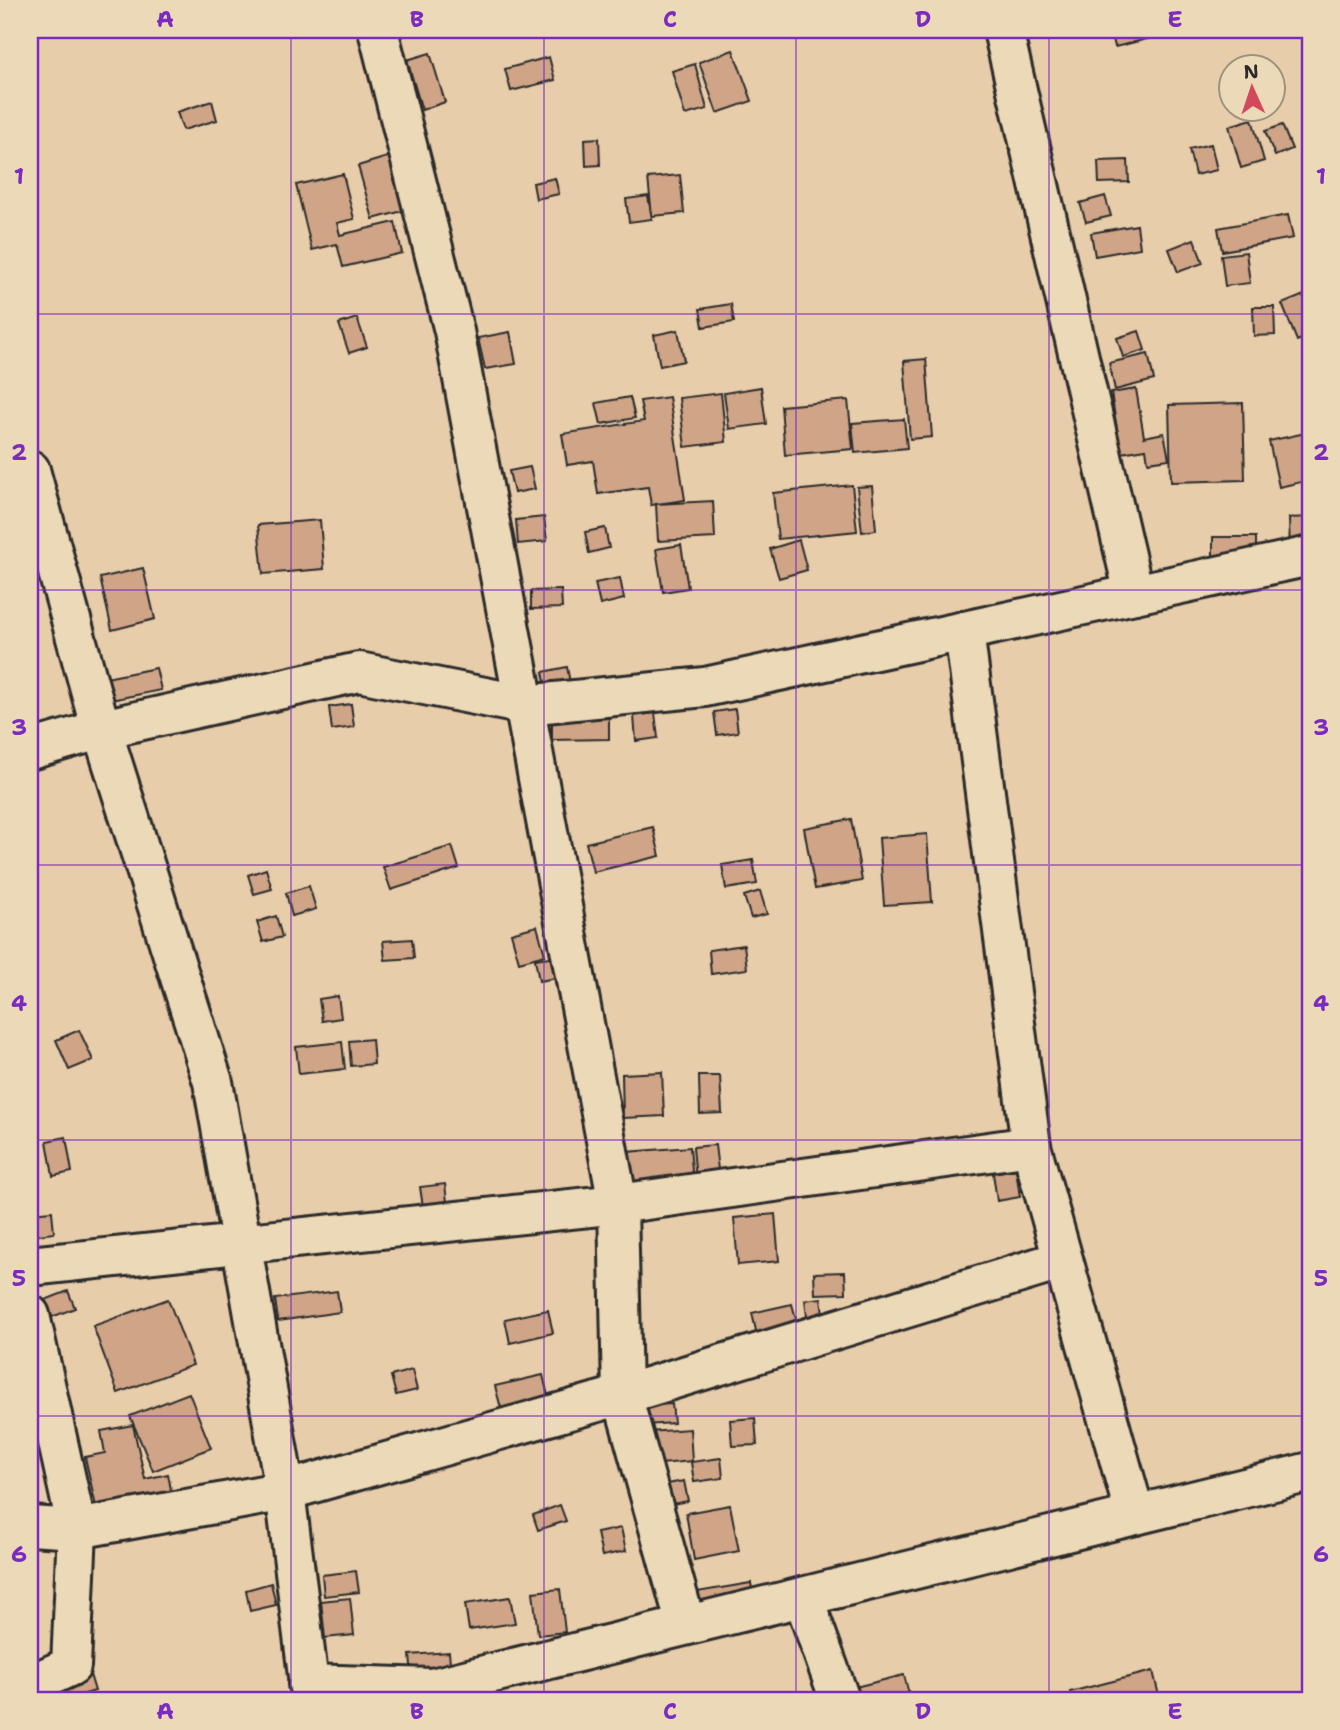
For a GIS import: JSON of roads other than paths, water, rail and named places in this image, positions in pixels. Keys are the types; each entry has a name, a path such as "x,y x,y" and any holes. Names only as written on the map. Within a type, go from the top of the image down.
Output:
{"street":[{"path":"378,30 454,331 618,1204 622,1395 686,1625"},
{"path":"1003,30 1134,594"},
{"path":"30,470 102,729 213,1082 285,1491 309,1692 432,1688 1310,1472"},
{"path":"30,750 102,729 359,672 525,705 705,687 1310,556"},
{"path":"964,631 1031,1146 1135,1515"},
{"path":"30,1266 618,1204 1031,1146"},
{"path":"30,1526 77,1530 285,1491 622,1395 1063,1260"},
{"path":"30,1315 77,1530 71,1666 30,1685"},
{"path":"803,1597 839,1700"}]}
